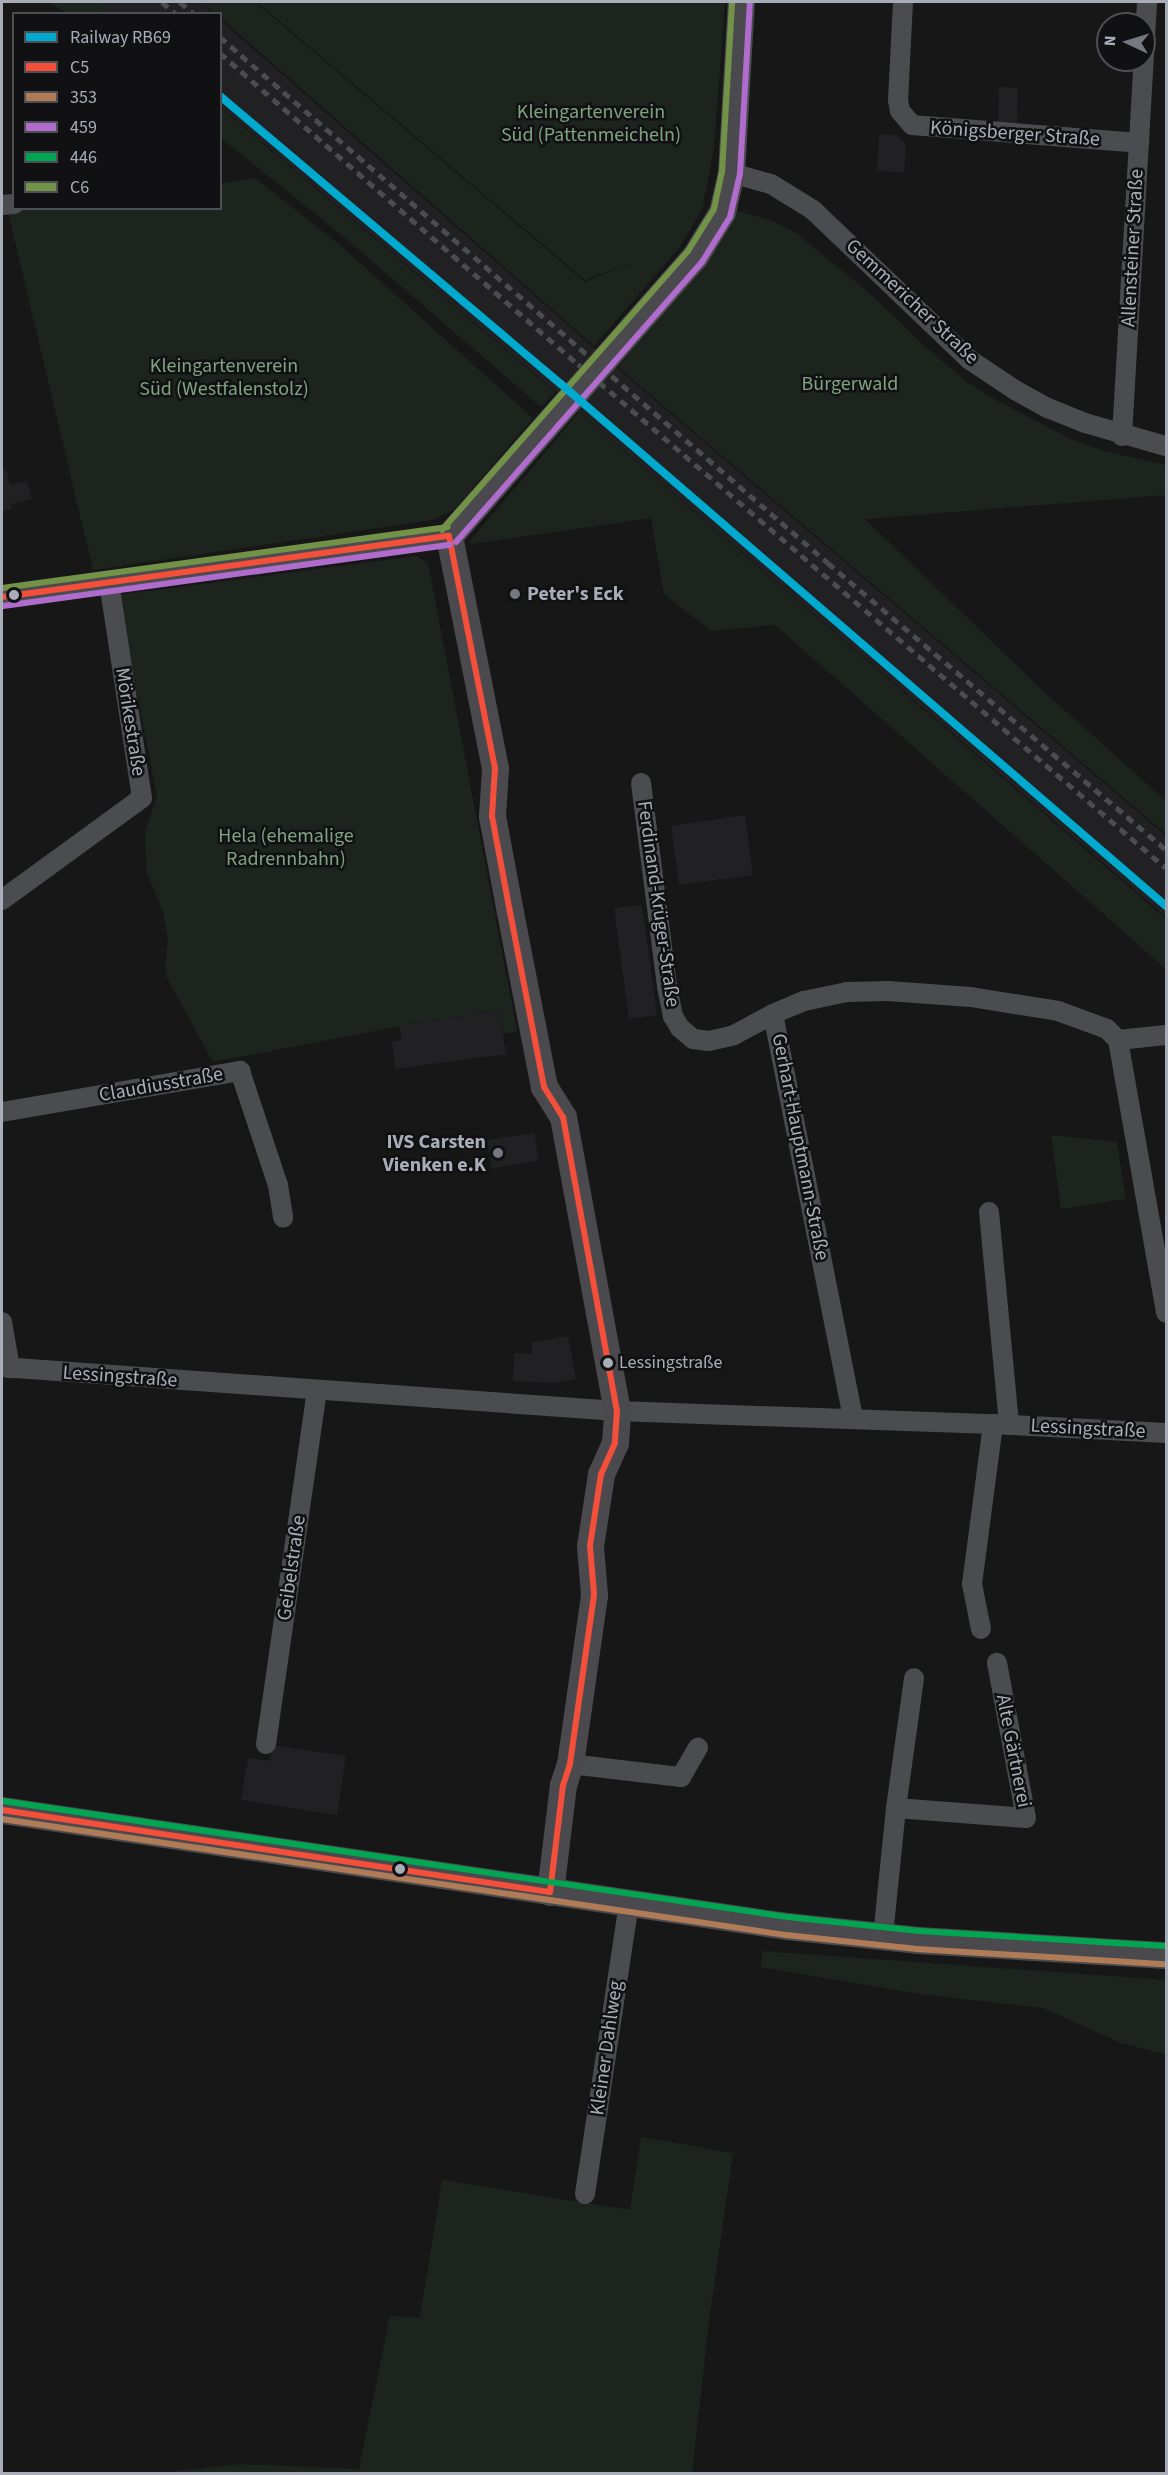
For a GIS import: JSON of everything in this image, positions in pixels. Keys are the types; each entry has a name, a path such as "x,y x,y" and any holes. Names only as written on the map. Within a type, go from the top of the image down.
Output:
{"street":[{"path":"2,597 449,536 695,256 722,212 731,173 741,2"},
{"name":"Königsberger Straße","path":"903,2 898,100 900,111 912,125 1139,143"},
{"name":"Allensteiner Straße","path":"1122,436 1143,72"},
{"name":"Gemmericher Straße","path":"731,173 771,184 813,210 970,360 1006,384 1048,408 1122,436 1167,446"},
{"path":"449,536 495,768 492,816 514,936 544,1087 563,1117 617,1411 615,1443 601,1474 590,1546 594,1595 570,1764 563,1785 550,1892"},
{"name":"Mörikestraße","path":"2,900 142,798 109,582"},
{"name":"Ferdinand-Krüger-Straße","path":"641,783 667,986 673,1016 680,1028 693,1039 709,1041 734,1035 773,1014"},
{"name":"Gerhart-Hauptmann-Straße","path":"853,1418 773,1014 804,1001 847,993 906,991 1016,1002 1058,1011 1098,1024 1118,1040"},
{"path":"1167,1035 1118,1040 1167,1313"},
{"name":"Claudiusstraße","path":"2,1112 240,1071 278,1185 283,1218"},
{"name":"Lessingstraße","path":"981,1629 972,1584 1001,1424 989,1212"},
{"path":"2,1322 6,1368"},
{"name":"Lessingstraße","path":"6,1368 617,1411 853,1418 1167,1433"},
{"name":"Geibelstraße","path":"266,1744 317,1391"},
{"name":"Alte Gärtnerei","path":"896,1808 1026,1818 997,1663"},
{"path":"883,1936 896,1808 914,1678"},
{"path":"570,1764 681,1777 698,1747"},
{"path":"2,1810 787,1926 883,1936 1167,1955"},
{"name":"Kleiner Dahlweg","path":"585,2194 629,1903"}],"shaded area":[{"path":"95,2 200,2 212,12 108,12"},
{"path":"222,22 617,368 1166,836 1166,917 222,108"},
{"path":"999,87 1018,88 1017,123 998,122"},
{"path":"879,134 895,135 906,143 904,172 877,171"},
{"path":"6,469 10,485 27,481 32,499 11,504 12,509 2,512 2,470"},
{"path":"745,815 753,875 679,885 671,826"},
{"path":"642,905 657,1015 629,1019 614,908"},
{"path":"499,1010 506,1054 395,1069 392,1042 402,1040 399,1026"},
{"path":"534,1133 539,1161 492,1168 487,1140"},
{"path":"568,1336 576,1379 554,1383 513,1381 514,1353 532,1354 532,1342"},
{"path":"272,1745 346,1756 337,1815 241,1800 248,1758 270,1761"}],"green space":[{"path":"50,2 95,2 108,12 64,12"},
{"name":"Kleingartenverein Süd (Pattenmeicheln)","path":"201,2 255,2 585,282 636,261 585,280 257,2 725,2 714,148 702,210 679,248 594,346 222,19 222,12 214,12"},
{"path":"222,109 555,392 541,407 345,238 222,139"},
{"name":"Kleingartenverein Süd (Westfalenstolz)","path":"255,178 340,245 533,418 454,510 433,520 93,570 8,212 22,210 222,210 222,183"},
{"name":"Bürgerwald","path":"735,210 770,220 796,233 874,297 921,343 967,382 1001,403 1071,439 1104,451 1166,465 1166,495 865,519 1040,688 1166,801 1166,834 618,367 718,246"},
{"path":"579,412 1166,919 1166,969 775,625 711,631 664,594 651,518 472,544 469,542"},
{"name":"Hela (ehemalige Radrennbahn)","path":"417,556 428,563 517,1031 503,1034 499,1010 411,1024 213,1062 167,978 165,967 168,938 163,912 147,873 145,833 157,796 118,595"},
{"path":"1051,1135 1117,1142 1126,1199 1061,1209"},
{"path":"762,1951 1166,1980 1166,2054 1121,2043 1043,2008 920,1994 761,1967"},
{"path":"641,2137 733,2153 709,2321 692,2473 149,2474 241,2464 359,2469 390,2316 420,2318 442,2180 630,2210"}],"railway":[{"path":"162,2 174,12"},
{"path":"180,2 192,12"},
{"path":"222,39 828,563 1166,850"},
{"path":"222,55 578,364 1166,868"}],"rail line":[{"name":"RB69","path":"222,98 561,384 1166,906"}],"transit line":[{"name":"C6","path":"442,530 688,251 714,209 722,172 732,2"},
{"name":"459","path":"456,542 702,262 730,217 740,174 750,3"},
{"name":"C6","path":"2,588 448,527"},
{"name":"C5","path":"449,536 495,768 492,816 510,912 544,1087 563,1117 617,1411 615,1443 601,1474 590,1546 594,1595 570,1764 563,1785 550,1892"},
{"name":"C5","path":"2,597 449,536"},
{"name":"459","path":"3,606 450,545"},
{"name":"446","path":"3,1801 788,1917 919,1931 1166,1946"},
{"name":"C5","path":"2,1810 550,1892"},
{"name":"353","path":"2,1819 786,1935 917,1949 1165,1964"}],"place":[{"name":"Peter's Eck","path":"515,594"},
{"name":"IVS Carsten Vienken e.K","path":"498,1153"},
{"name":"Lessingstraße","path":"608,1363"}]}
